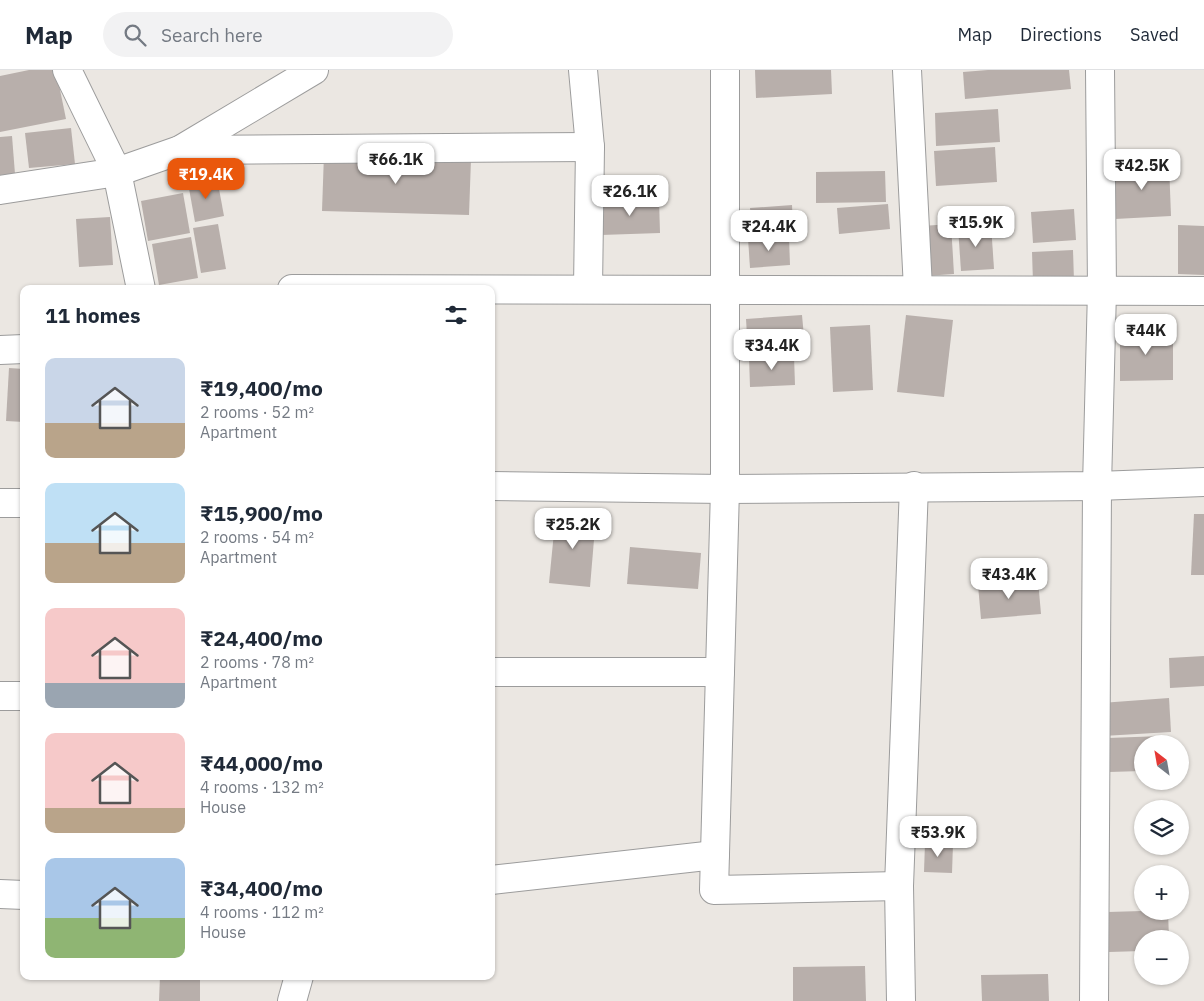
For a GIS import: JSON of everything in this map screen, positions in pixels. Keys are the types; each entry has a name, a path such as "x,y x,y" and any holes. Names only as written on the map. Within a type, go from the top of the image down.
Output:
{"street":[{"path":"67,70 117,172 140,285"},
{"path":"0,190 117,172 180,150 314,70"},
{"path":"583,70 590,147 588,288"},
{"path":"725,70 727,288 725,489 714,890 899,886"},
{"path":"907,70 918,289"},
{"path":"1094,1001 1098,486 1102,290 1100,70"},
{"path":"180,150 590,147"},
{"path":"495,288 1204,290"},
{"path":"0,350 20,349"},
{"path":"495,486 725,489 1098,486 1204,482"},
{"path":"901,1001 899,886 914,486"},
{"path":"0,503 20,503"},
{"path":"495,672 720,672"},
{"path":"0,696 20,696"},
{"path":"495,880 715,855"},
{"path":"0,894 20,894"},
{"path":"292,1001 298,980"}],"building":[{"path":"29,70 56,70 66,119 0,132 0,76"},
{"path":"755,70 831,70 832,94 756,98"},
{"path":"988,70 1069,70 1071,89 965,99 963,72"},
{"path":"998,109 1000,142 936,146 935,113"},
{"path":"71,128 75,164 29,168 25,133"},
{"path":"12,136 15,174 0,175 0,137"},
{"path":"995,147 997,182 936,186 934,151"},
{"path":"324,154 471,159 469,215 322,211"},
{"path":"1169,164 1171,216 1115,219 1112,167"},
{"path":"885,171 886,202 816,203 816,172"},
{"path":"217,178 224,216 195,222 188,183"},
{"path":"183,193 190,233 148,241 141,201"},
{"path":"659,199 660,233 601,235 600,201"},
{"path":"888,204 890,229 839,234 837,208"},
{"path":"792,205 793,226 752,229 750,208"},
{"path":"1074,209 1076,240 1033,243 1031,212"},
{"path":"110,217 113,265 79,267 76,219"},
{"path":"218,224 226,269 201,273 193,228"},
{"path":"951,224 954,274 925,276 922,226"},
{"path":"991,224 994,269 961,271 958,227"},
{"path":"1178,225 1204,226 1204,275 1178,274"},
{"path":"191,237 198,278 159,285 152,244"},
{"path":"789,237 790,265 750,268 748,238"},
{"path":"1073,250 1074,281 1033,282 1032,252"},
{"path":"802,315 805,348 748,353 746,319"},
{"path":"906,315 953,320 944,397 897,392"},
{"path":"870,325 873,390 833,392 830,327"},
{"path":"1120,331 1173,331 1173,380 1120,381"},
{"path":"794,356 795,385 750,387 749,357"},
{"path":"9,368 20,369 20,422 6,421"},
{"path":"556,512 596,516 590,587 549,583"},
{"path":"1194,514 1204,514 1204,575 1191,575"},
{"path":"630,547 701,553 698,589 627,584"},
{"path":"1038,580 1041,614 981,619 978,585"},
{"path":"1204,656 1204,686 1170,688 1169,658"},
{"path":"1169,698 1171,732 1103,736 1101,703"},
{"path":"1134,737 1134,771 1109,772 1108,738"},
{"path":"925,843 953,844 952,873 924,872"},
{"path":"1134,911 1134,920 1168,920 1169,930 1134,930 1134,951 1109,952 1108,912"},
{"path":"865,966 866,1001 793,1001 793,967"},
{"path":"1048,974 1049,1001 982,1001 981,975"},
{"path":"160,980 200,980 200,1001 159,1001"}]}
